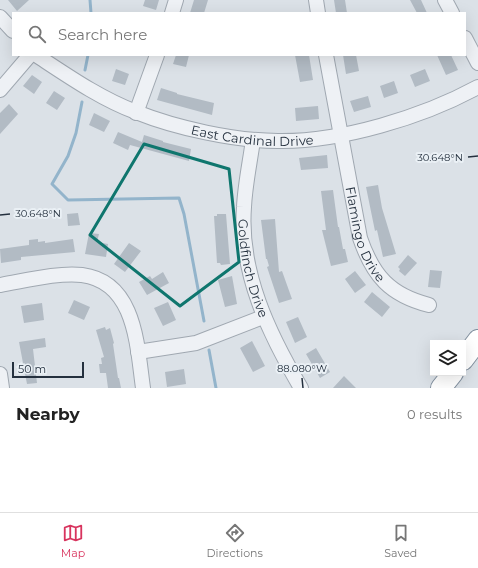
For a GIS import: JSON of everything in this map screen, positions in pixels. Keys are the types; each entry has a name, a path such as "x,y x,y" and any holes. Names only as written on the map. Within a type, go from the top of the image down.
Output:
{"highway":[{"path":"466,356 478,340"},
{"path":"441,388 451,376"}],"street":[{"path":"172,12 176,0"},
{"path":"316,0 318,12"},
{"path":"445,0 451,12"},
{"path":"0,18 12,30"},
{"path":"466,40 478,63"},
{"path":"0,90 29,56"},
{"name":"East Cardinal Drive","path":"38,56 104,97 136,113 186,127 253,140 280,141 316,139 392,123 426,111 478,87"},
{"path":"136,113 157,56"},
{"name":"Flamingo Drive","path":"326,56 360,238 365,254 375,272 385,283 411,300 429,305"},
{"name":"Goldfinch Drive","path":"253,140 244,207 246,254 251,277 263,316 301,388"},
{"path":"0,284 80,275 93,278 108,285 119,296 127,308 135,334 143,388"},
{"path":"138,352 196,343 263,316"},
{"path":"0,374 2,388"}],"highlighted area":[{"path":"144,144 229,169 239,262 180,306 90,235"}],"building":[{"path":"8,0 29,0 17,11"},
{"path":"145,0 159,0 156,10 143,6"},
{"path":"194,0 208,0 204,12 190,12"},
{"path":"334,0 345,0 347,12 336,12"},
{"path":"410,0 421,0 427,12 416,12"},
{"path":"176,56 189,56 186,67 173,64"},
{"path":"295,56 309,56 313,80 300,82"},
{"path":"343,56 356,56 359,71 346,74"},
{"path":"437,56 451,56 458,70 446,75"},
{"path":"116,69 129,74 125,85 112,81"},
{"path":"425,69 430,81 415,87 410,75"},
{"path":"32,75 42,82 34,94 23,86"},
{"path":"394,81 398,93 384,98 380,86"},
{"path":"161,88 177,94 214,103 212,115 157,100"},
{"path":"54,91 65,98 57,110 46,103"},
{"path":"368,96 371,107 354,112 350,101"},
{"path":"9,104 18,114 0,134 0,113"},
{"path":"318,106 319,119 296,121 295,108"},
{"path":"94,113 110,121 104,132 89,125"},
{"path":"118,132 142,142 144,135 163,142 191,149 189,161 130,145 128,150 113,143"},
{"path":"327,155 328,168 301,170 299,158"},
{"path":"378,185 382,208 396,254 383,257 377,230 375,231 366,187"},
{"path":"333,190 338,227 343,249 345,249 348,262 331,266 322,230 326,230 321,191"},
{"path":"78,213 80,225 68,226 67,214"},
{"path":"217,214 226,214 230,264 221,265 220,263 217,263 214,216 217,216"},
{"path":"275,219 279,272 282,271 292,299 279,303 267,267 269,266 266,259 261,220"},
{"path":"89,233 99,234 97,242 108,244 106,257 85,254"},
{"path":"38,239 38,242 45,241 45,243 73,239 75,252 21,257 21,260 1,263 0,249 29,245 29,240"},
{"path":"129,243 141,251 125,272 114,264"},
{"path":"408,255 417,263 405,276 399,271 400,269 398,267"},
{"path":"430,270 442,271 440,288 428,287"},
{"path":"355,271 366,285 355,293 345,279"},
{"path":"163,272 169,283 147,295 139,282 150,276 152,279"},
{"path":"232,276 237,304 225,307 218,280"},
{"path":"372,292 390,307 382,317 364,302"},
{"path":"74,300 90,307 84,320 68,313"},
{"path":"168,302 176,320 163,326 154,308"},
{"path":"42,303 44,320 24,323 21,306"},
{"path":"298,317 307,337 295,343 286,322"},
{"path":"105,327 106,330 110,328 114,343 118,378 121,388 108,388 106,373 100,373 99,364 102,364 101,358 104,357 96,330"},
{"path":"45,338 46,347 33,349 37,383 27,384 19,342"},
{"path":"252,341 265,366 253,372 240,348"},
{"path":"316,348 330,372 320,378 306,354"},
{"path":"184,369 186,384 167,387 165,372"},
{"path":"344,376 356,388 333,388"}],"waterway":[{"path":"90,0 91,12"},
{"path":"85,70 88,56"},
{"path":"82,102 76,133 68,156 52,184 68,200 179,198 184,214 204,321"},
{"path":"209,350 216,388"}]}
